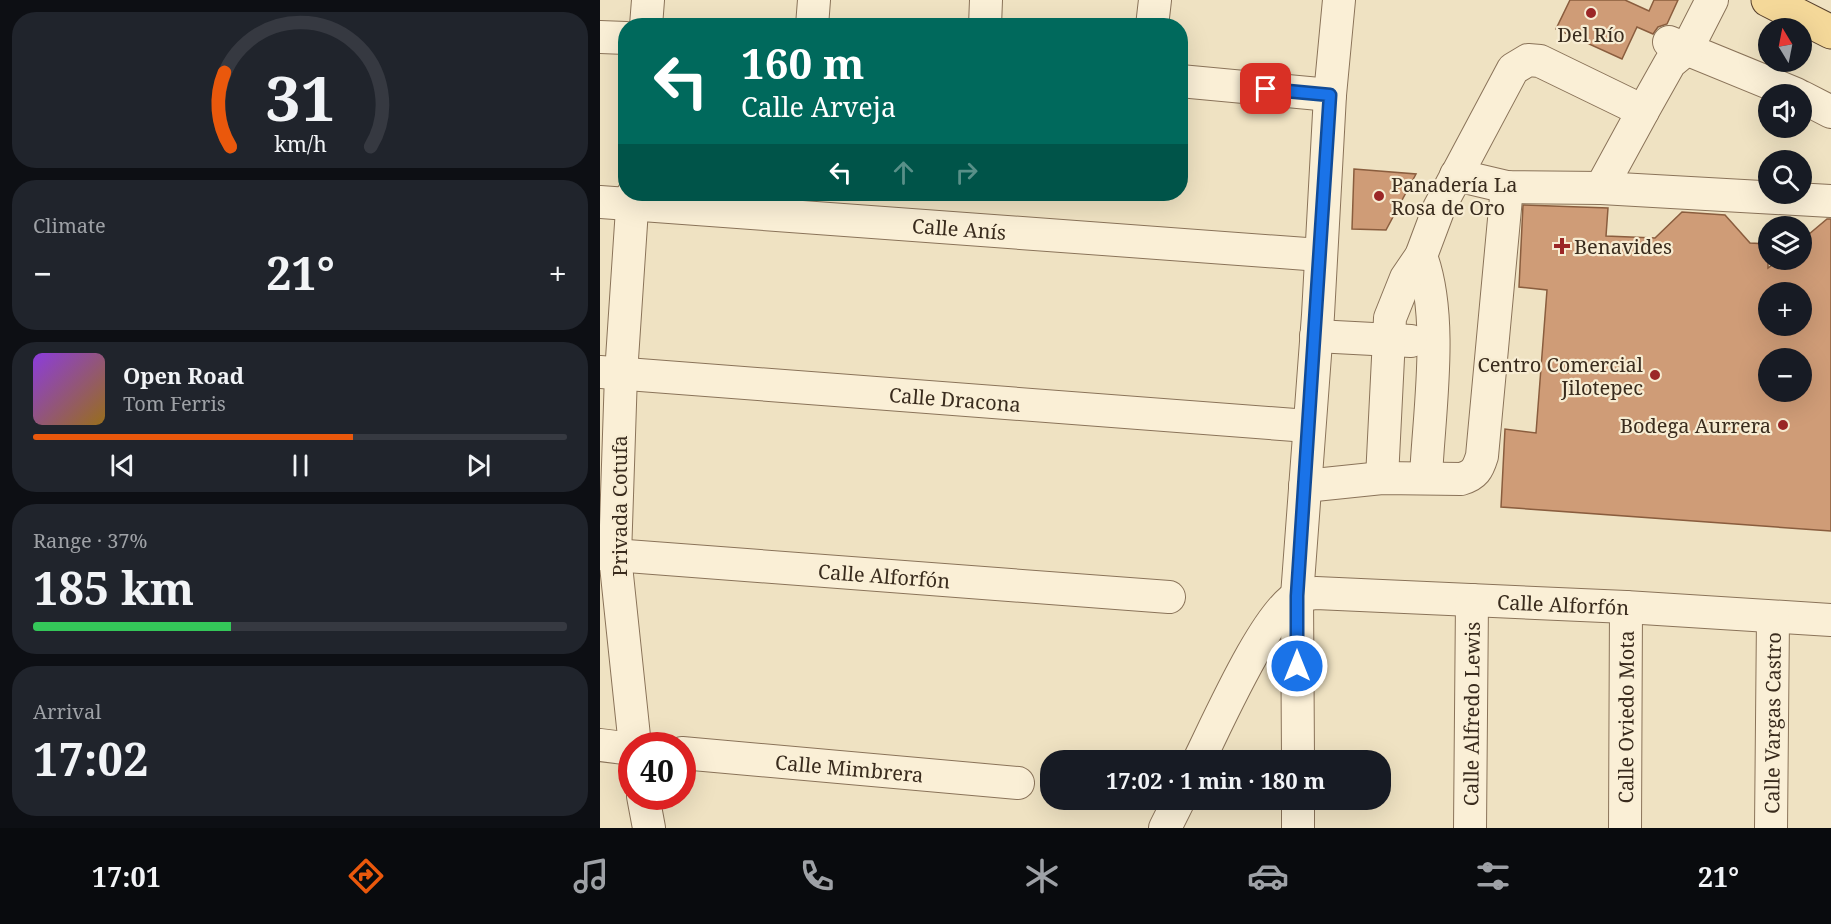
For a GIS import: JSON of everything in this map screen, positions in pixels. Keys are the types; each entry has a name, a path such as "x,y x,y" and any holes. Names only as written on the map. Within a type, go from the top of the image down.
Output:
{"main road":[{"path":"1768,0 1831,32"}],"street":[{"path":"647,18 648,0"},
{"path":"813,18 814,0"},
{"path":"986,18 987,0"},
{"path":"1153,18 1155,0"},
{"path":"1298,750 1297,596 1317,326 1330,95 1339,0"},
{"path":"1675,51 1693,0"},
{"path":"1601,188 1675,51 1712,0"},
{"path":"600,37 618,38"},
{"path":"1675,51 1768,84"},
{"path":"1382,478 1389,329 1406,278 1421,256 1439,208 1513,69 1520,63 1540,61 1643,111"},
{"path":"1188,82 1330,95"},
{"path":"1812,102 1831,112"},
{"path":"1456,175 1507,187 1601,188 1831,201"},
{"path":"1305,486 1382,478 1461,479 1473,476 1482,456 1507,187"},
{"name":"Calle Anís","path":"600,202 618,200"},
{"name":"Privada Cotufa","path":"632,201 611,373 608,555 633,732"},
{"name":"Calle Anís","path":"657,201 1320,255"},
{"path":"1421,256 1429,278 1433,331 1426,477"},
{"path":"1317,326 1433,331"},
{"name":"Calle Dracona","path":"611,373 1308,426"},
{"name":"Calle Alforfón","path":"608,555 1169,597"},
{"name":"Calle Alforfón","path":"1297,596 1316,593 1626,607 1831,621"},
{"path":"1204,750 1255,650 1282,608 1297,596"},
{"name":"Calle Alfredo Lewis","path":"1470,828 1472,600"},
{"name":"Calle Oviedo Mota","path":"1625,828 1626,607"},
{"name":"Calle Vargas Castro","path":"1771,828 1773,616"},
{"path":"600,746 618,748"},
{"name":"Calle Mimbrera","path":"696,754 1018,783"},
{"path":"646,810 649,828"},
{"path":"1165,828 1174,810"},
{"path":"1298,810 1298,828"}],"building":[{"path":"1570,0 1625,0 1649,11 1654,0 1678,0 1667,24 1658,27 1653,34 1637,27 1622,59 1556,29"},
{"name":"Panadería La Rosa de Oro","path":"1354,169 1416,174 1386,230 1352,229"},
{"name":"Centro Comercial Jilotepec","path":"1523,205 1608,208 1606,236 1655,238 1682,212 1725,215 1750,243 1758,243 1758,270 1812,270 1812,232 1827,219 1831,219 1831,531 1501,507 1505,429 1536,433 1547,290 1519,287"}],"place":[{"name":"Del Río","path":"1591,13"},
{"name":"Panadería La Rosa de Oro","path":"1379,196"},
{"name":"Benavides","path":"1562,246"},
{"name":"Centro Comercial Jilotepec","path":"1655,375"},
{"name":"Bodega Aurrera","path":"1783,425"}],"route":[{"path":"1266,89 1330,95 1297,596 1297,666"}]}
